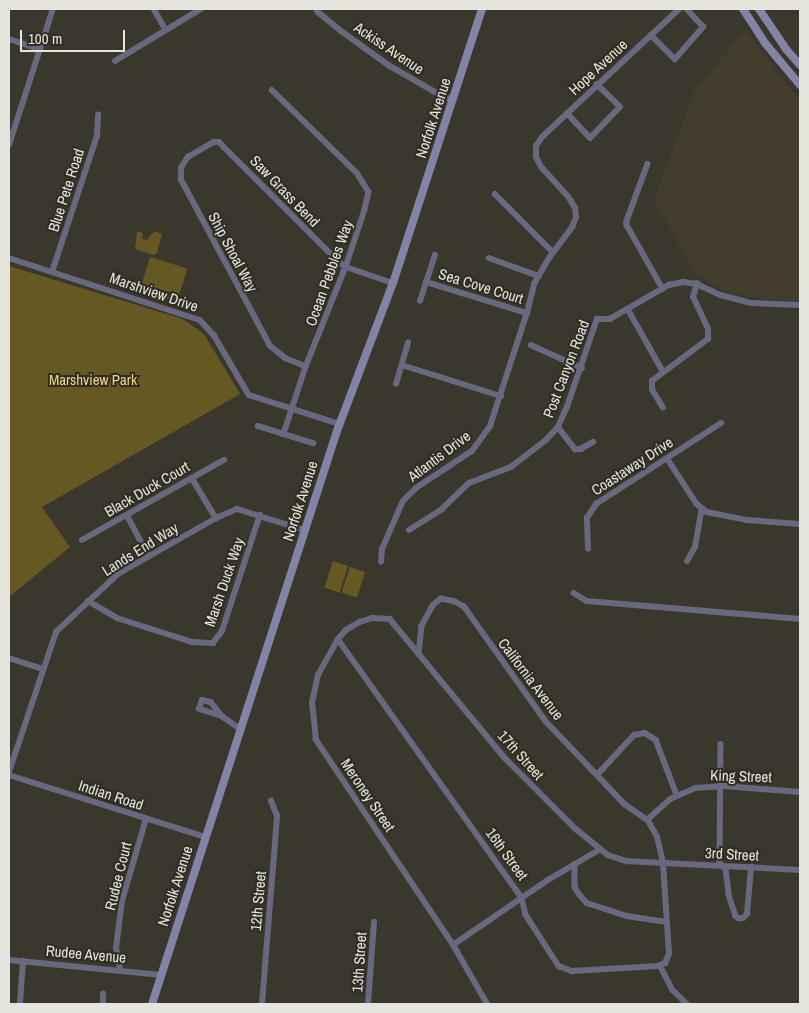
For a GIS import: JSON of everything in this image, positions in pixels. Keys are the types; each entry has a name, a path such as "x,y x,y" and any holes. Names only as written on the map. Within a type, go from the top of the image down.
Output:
{"main road":[{"name":"Norfolk Avenue","path":"152,1004 340,424 393,283 482,9"},
{"path":"744,9 786,70 800,85"},
{"path":"761,10 798,63"}],"street":[{"path":"9,145 53,9"},
{"path":"154,9 166,30"},
{"path":"115,60 201,9"},
{"name":"Hope Avenue","path":"576,218 575,208 568,197 541,167 536,157 536,146 566,114 679,9"},
{"path":"650,35 675,59 703,27 686,9"},
{"name":"Ackiss Avenue","path":"318,10 390,66 444,97 454,100"},
{"path":"9,39 40,49"},
{"path":"786,70 798,63"},
{"path":"566,114 590,138 620,107 597,85"},
{"name":"Ocean Pebbles Way","path":"272,90 358,173 369,192 346,267 306,367 284,434"},
{"name":"Blue Pete Road","path":"52,272 97,136 98,115"},
{"name":"Saw Grass Bend","path":"214,142 224,145 321,245 346,267 393,283"},
{"name":"Ship Shoal Way","path":"214,142 188,157 181,168 181,180 270,346 286,359 306,367"},
{"path":"648,164 627,225 663,289"},
{"path":"495,194 553,252"},
{"name":"Atlantis Drive","path":"381,562 382,549 403,501 416,488 472,451 490,426 527,313 534,284 576,218"},
{"path":"420,301 435,255"},
{"name":"Marshview Drive","path":"9,258 200,320 214,335 249,395 340,424"},
{"path":"490,258 539,276"},
{"name":"Sea Cove Court","path":"426,282 527,313"},
{"path":"663,371 628,309 663,289 683,282 697,284 721,295 751,303 800,305"},
{"path":"663,408 653,394 651,385 655,377 701,346 708,339 708,329 692,296 697,284"},
{"name":"Post Canyon Road","path":"409,530 442,508 469,483 511,467 527,457 558,428 582,368 597,319 610,318 628,309"},
{"path":"396,384 408,343"},
{"path":"531,345 582,368"},
{"path":"402,365 501,396"},
{"name":"Coastaway Drive","path":"588,549 587,518 592,508 721,423"},
{"path":"258,426 313,443"},
{"path":"558,428 575,449 581,449 593,442"},
{"path":"667,458 702,509 713,515 800,524"},
{"name":"Black Duck Court","path":"82,540 224,460"},
{"path":"192,478 216,518"},
{"name":"Lands End Way","path":"9,773 42,669 56,632 118,574 216,518 237,509 305,530"},
{"path":"687,561 695,547 702,509"},
{"path":"127,515 149,556"},
{"name":"Marsh Duck Way","path":"88,601 117,618 192,642 213,643 222,631 260,515"},
{"path":"574,593 588,601 800,619"},
{"name":"California Avenue","path":"419,654 422,626 432,606 441,600 455,602 464,607 528,700 545,721 625,805 647,820"},
{"name":"Meroney Street","path":"390,619 372,618 346,630 323,662 314,689 312,714 316,740 453,946 487,1004"},
{"name":"17th Street","path":"390,619 506,759 532,787 599,850 627,861 663,863"},
{"name":"16th Street","path":"338,639 522,898 526,915 547,951 564,970 660,965"},
{"path":"9,658 42,669"},
{"path":"223,716 241,728"},
{"path":"597,776 634,735 644,733 656,740 678,795"},
{"path":"721,744 721,866 726,869 729,895 736,916 739,918 743,918 747,914 751,867"},
{"name":"Indian Road","path":"9,773 206,837"},
{"name":"King Street","path":"647,820 678,795 696,788 720,786 800,792"},
{"name":"12th Street","path":"262,1004 277,816 271,801"},
{"name":"Rudee Court","path":"120,969 116,948 122,901 146,819"},
{"path":"647,820 657,837 663,863 669,954 660,965 673,990 687,1004"},
{"path":"453,946 522,898 599,850"},
{"name":"3rd Street","path":"663,863 800,870"},
{"path":"575,864 575,887 578,894 587,903 627,916 667,922"},
{"name":"13th Street","path":"368,1004 374,922"},
{"name":"Rudee Avenue","path":"9,960 120,969 161,975"},
{"path":"20,1004 23,961"},
{"path":"103,1004 104,994"}],"shaded area":[{"path":"746,30 793,92 800,97 800,301 767,300 729,293 696,276 654,199 696,88"}],"green space":[{"path":"137,231 143,233 142,239 147,240 154,231 162,234 157,253 154,255 135,249"},
{"path":"150,257 187,268 177,302 140,290"},
{"name":"Marshview Park","path":"9,266 183,319 204,334 240,394 42,507 70,547 9,597"},
{"path":"333,561 348,566 340,593 324,588"},
{"path":"350,567 365,572 357,598 342,593"}]}
